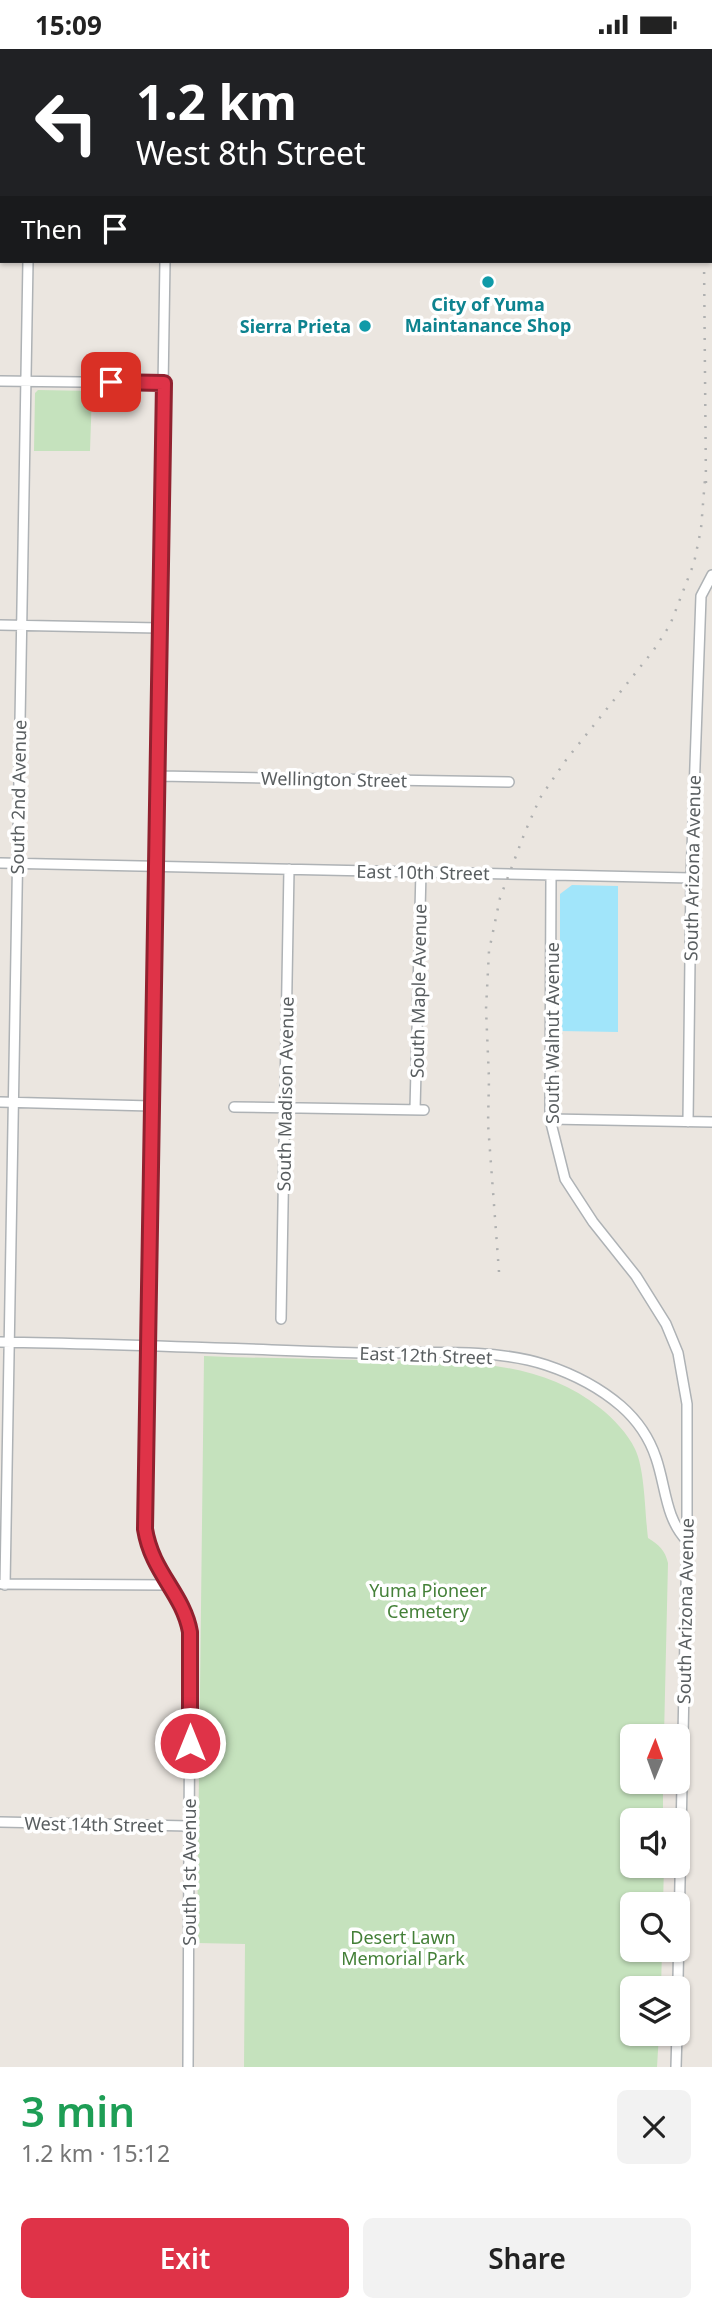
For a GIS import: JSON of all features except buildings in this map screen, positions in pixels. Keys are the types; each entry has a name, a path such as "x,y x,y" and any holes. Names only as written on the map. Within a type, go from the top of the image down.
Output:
{"street":[{"name":"South 2nd Avenue","path":"3,1585 5,1342 28,263"},
{"name":"South 1st Avenue","path":"165,263 159,776 145,1529 153,1559 182,1605 190,1632 188,2067"},
{"path":"0,381 164,383"},
{"name":"South Arizona Avenue","path":"688,1122 691,878 701,596 712,575"},
{"path":"0,625 159,628"},
{"name":"Wellington Street","path":"159,776 509,782"},
{"name":"East 10th Street","path":"0,863 691,878"},
{"name":"South Madison Avenue","path":"281,1319 289,869"},
{"name":"South Maple Avenue","path":"285,1107 419,1110 421,871"},
{"name":"South Walnut Avenue","path":"551,876 550,1119 565,1179 593,1222 636,1276 666,1324"},
{"path":"0,1103 151,1106"},
{"path":"234,1107 285,1107"},
{"path":"550,1119 712,1122"},
{"name":"South Arizona Avenue","path":"666,1324 678,1353 687,1404 687,1541 678,1976"},
{"name":"East 12th Street","path":"5,1342 380,1353 447,1352 545,1364 585,1381 635,1420 657,1459 673,1522 687,1541"},
{"path":"3,1585 168,1585"},
{"name":"West 14th Street","path":"0,1822 189,1826"},
{"path":"676,2067 677,2046"}],"green space":[{"path":"38,390 92,391 90,451 34,451 35,393"},
{"name":"Yuma Pioneer Cemetery","path":"204,1356 488,1365 547,1378 600,1408 632,1443 641,1468 648,1538 661,1548 668,1563 664,1724 620,1724 620,1794 663,1794 663,1808 620,1808 620,1878 664,1878 663,1892 620,1892 620,1962 662,1962 661,1976 620,1976 620,2046 658,2046 657,2067 244,2067 245,1944 197,1943"}],"water":[{"path":"572,885 618,886 618,1032 560,1031 560,894"}],"railway":[{"path":"704,263 706,486"},
{"path":"499,1272 488,1124 486,1009 489,951 500,898 540,798 670,625 694,563 701,529 705,479"}],"place":[{"name":"City of Yuma Maintanance Shop","path":"488,282"},
{"name":"Sierra Prieta","path":"365,326"}],"route":[{"path":"111,382 164,383 145,1529 153,1559 188,1618 190,1743"}],"park label":[{"name":"Desert Lawn Memorial Park","path":"403,1948"}]}
